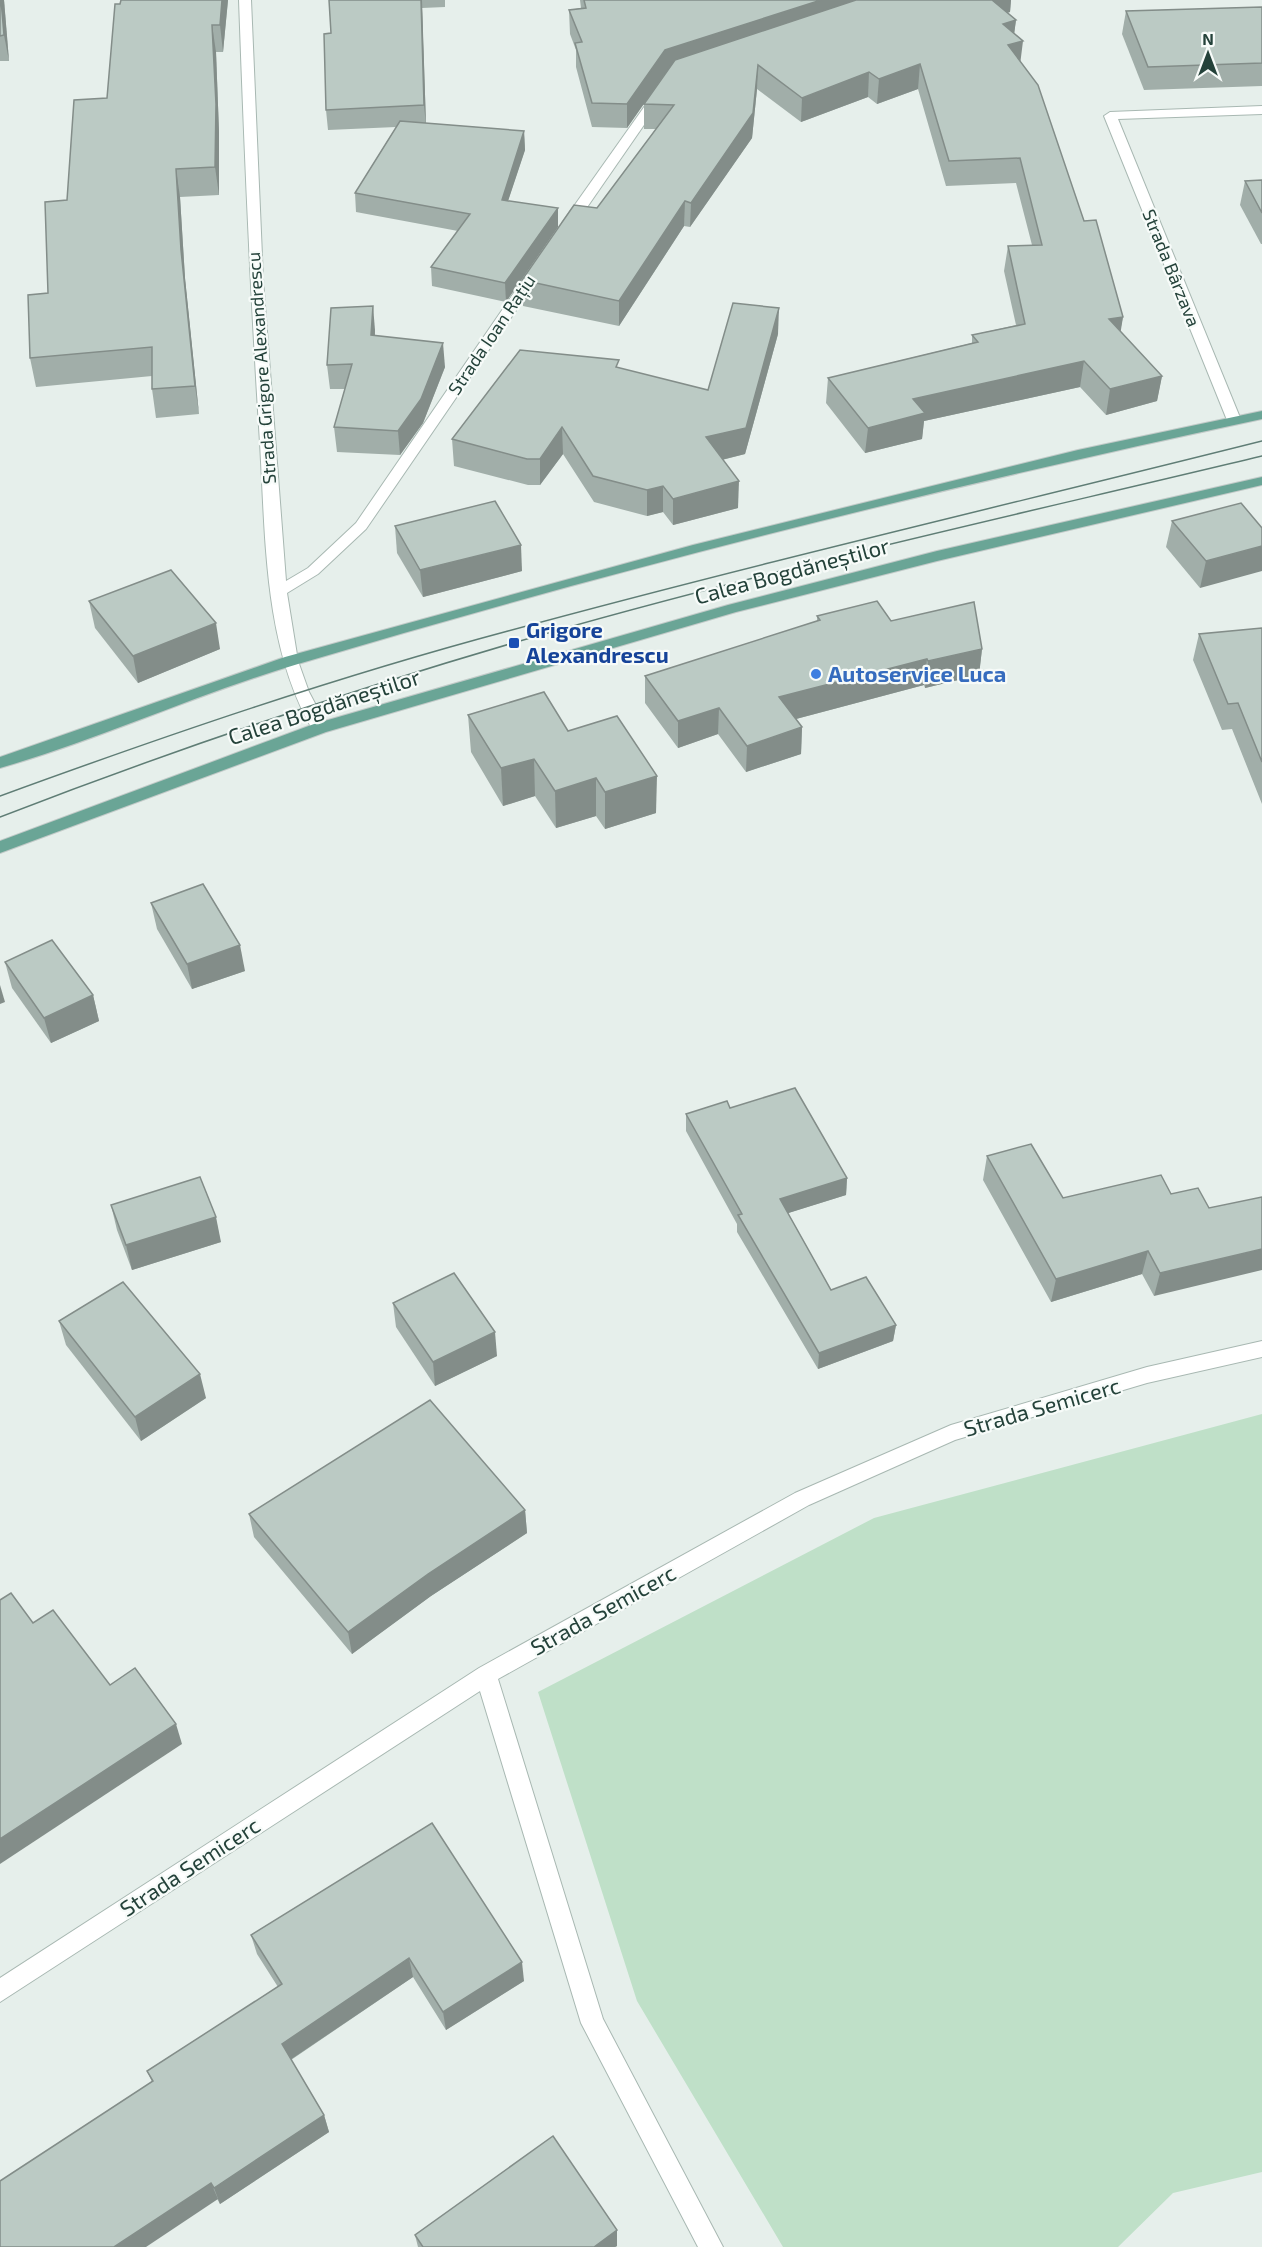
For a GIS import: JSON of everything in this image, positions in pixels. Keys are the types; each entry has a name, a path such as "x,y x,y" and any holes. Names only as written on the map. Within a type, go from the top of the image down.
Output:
{"main road":[{"name":"Calea Bogdăneștilor","path":"0,763 139,712 291,661 698,548 1078,454 1262,415"},
{"name":"Calea Bogdăneștilor","path":"0,847 320,728 733,608 937,556 1262,481"}],"street":[{"name":"Strada Grigore Alexandrescu","path":"245,0 256,279 279,592 291,661 301,692 320,728"},
{"path":"557,240 669,80"},
{"name":"Strada Bârzava","path":"1234,420 1110,116 1262,110"},
{"name":"Strada Ioan Rațiu","path":"279,592 313,571 361,526 544,259"},
{"name":"Strada Semicerc","path":"0,1991 486,1675 802,1499 951,1433 1147,1376 1262,1349"},
{"path":"486,1675 593,2023 711,2247"}],"green space":[{"path":"1262,1414 1262,2172 1173,2193 1118,2247 783,2247 637,2001 538,1692 874,1518"}],"building":[{"path":"0,0 4,35 0,36"},
{"path":"121,0 222,0 220,25 212,25 216,104 215,167 176,169 181,250 195,386 152,389 152,347 30,358 28,295 48,293 45,202 67,200 74,100 107,98 115,4 120,4"},
{"path":"329,0 421,0 424,105 326,110 324,34 331,33"},
{"path":"584,0 821,0 665,50 627,104 592,103 575,43 582,42 569,10 586,8"},
{"path":"856,0 992,0 1016,20 1003,24 1023,41 1008,45 1038,85 1084,221 1096,220 1123,317 1109,319 1162,376 1110,389 1084,361 913,399 925,413 868,428 828,378 978,342 972,335 1025,324 1008,246 1042,245 1020,158 949,161 920,64 879,79 869,72 802,98 758,65 753,113 691,203 685,201 619,301 522,280 574,205 597,208 674,105 644,104 675,60"},
{"path":"1262,7 1262,63 1148,67 1126,11"},
{"path":"400,121 524,131 502,200 558,208 505,283 431,267 470,214 355,193"},
{"path":"1262,180 1262,213 1245,181"},
{"path":"733,303 779,308 746,428 706,437 739,481 673,499 663,486 647,490 593,476 562,427 540,459 527,459 452,439 520,350 619,360 616,367 708,390"},
{"path":"373,306 371,335 443,343 421,399 398,431 334,427 352,364 327,365 331,308"},
{"path":"495,501 521,545 420,570 395,526"},
{"path":"1241,503 1262,528 1262,546 1206,561 1172,521"},
{"path":"171,570 216,623 133,656 89,601"},
{"path":"877,601 891,621 974,602 982,649 928,661 927,659 779,697 802,727 747,746 719,708 678,721 645,676 820,620 817,616"},
{"path":"1262,628 1262,762 1238,703 1228,704 1199,634"},
{"path":"544,692 568,731 617,716 657,776 605,792 596,778 555,791 534,759 501,768 468,715"},
{"path":"203,884 240,945 187,964 151,903"},
{"path":"52,940 93,995 44,1018 5,962"},
{"path":"795,1088 847,1178 780,1199 831,1290 866,1277 896,1325 819,1353 738,1215 742,1214 686,1114 727,1101 730,1108"},
{"path":"1031,1144 1063,1198 1161,1175 1171,1194 1198,1188 1209,1208 1262,1197 1262,1249 1160,1273 1148,1251 1056,1279 987,1156"},
{"path":"200,1177 216,1217 126,1245 111,1205"},
{"path":"454,1273 495,1332 433,1362 393,1303"},
{"path":"123,1282 200,1374 135,1417 59,1321"},
{"path":"430,1400 525,1510 428,1574 348,1632 249,1514"},
{"path":"11,1593 33,1623 53,1610 110,1685 135,1668 176,1724 0,1839 0,1600"},
{"path":"432,1823 522,1962 443,2012 409,1958 282,2044 324,2115 214,2188 211,2183 114,2247 0,2247 0,2181 153,2081 147,2071 282,1984 251,1935"},
{"path":"553,2136 617,2230 594,2247 423,2247 415,2235"}],"tram line":[{"path":"0,796 252,708 444,649 696,581 1262,441"},
{"path":"0,817 254,725 513,643 793,568 1262,456"}],"place":[{"name":"Grigore Alexandrescu","path":"514,643"},
{"name":"Autoservice Luca","path":"816,674"}]}
